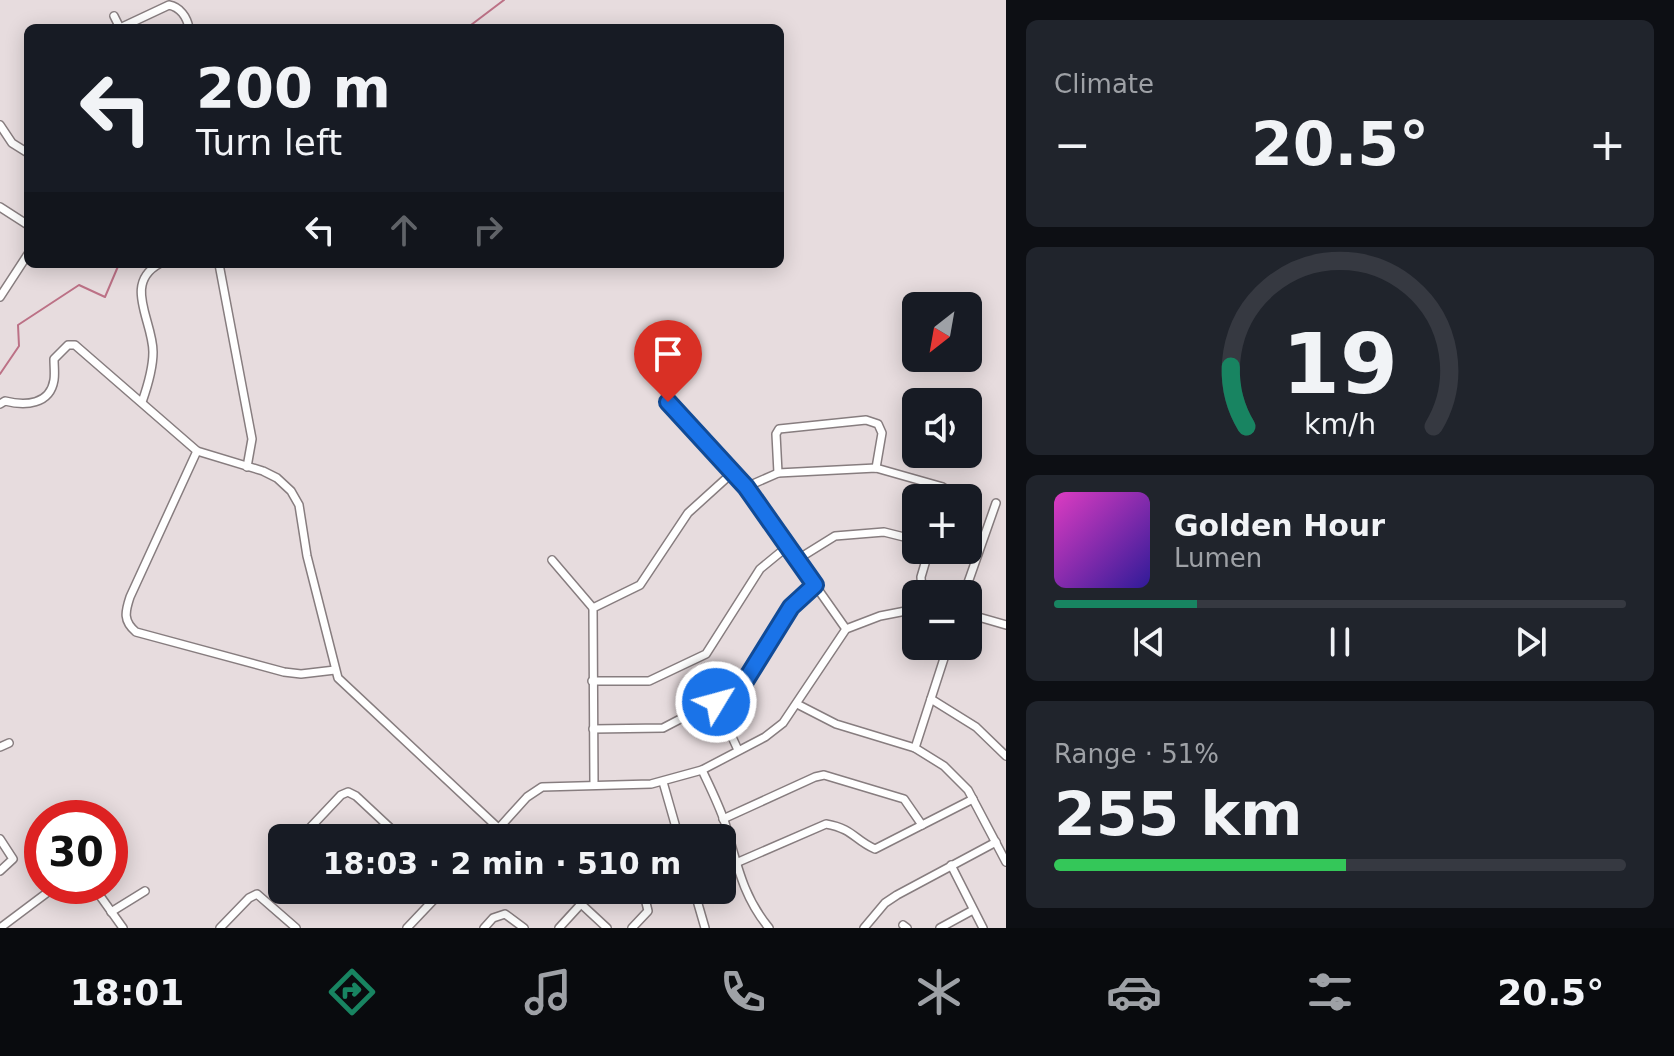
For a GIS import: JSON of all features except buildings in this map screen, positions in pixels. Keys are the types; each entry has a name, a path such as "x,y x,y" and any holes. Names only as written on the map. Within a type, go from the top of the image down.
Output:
{"street":[{"path":"129,24 169,5 175,6 188,24"},
{"path":"114,16 118,24"},
{"path":"0,125 12,143 24,150"},
{"path":"0,207 24,222"},
{"path":"0,297 24,260"},
{"path":"142,402 150,376 153,349 140,289 147,272 153,268"},
{"path":"220,268 252,439 247,467"},
{"path":"0,404 5,401 26,405 36,403 54,382 54,359 68,345 75,345 197,451 277,478 291,491 299,505 307,556 335,670 344,685 494,824"},
{"path":"668,402 746,487 846,629"},
{"path":"778,473 776,434 779,429 866,420 878,424 882,433 876,468"},
{"path":"197,451 130,597 125,612 129,626 136,632 284,672 301,674 335,670"},
{"path":"746,487 778,473 876,468 932,484"},
{"path":"593,608 640,585 688,513 731,474"},
{"path":"969,580 996,503"},
{"path":"798,559 835,536 884,532 902,536"},
{"path":"592,681 649,681 706,654 760,569 788,546"},
{"path":"552,560 593,608 594,784"},
{"path":"593,729 663,728 742,686 791,607 815,585"},
{"path":"502,824 527,797 542,787 663,782 702,770 774,731 797,704 846,629 902,612"},
{"path":"982,618 1006,625"},
{"path":"915,748 944,660"},
{"path":"931,699 976,727 1006,756"},
{"path":"716,702 738,750"},
{"path":"797,704 836,724 915,748 944,766 973,799 1006,862"},
{"path":"0,747 9,743"},
{"path":"702,770 724,824"},
{"path":"723,819 815,777 830,775 904,799 922,825"},
{"path":"663,782 675,824"},
{"path":"314,824 341,795 348,792 385,824"},
{"path":"769,928 752,907 736,863 826,824 842,827 875,849 973,799"},
{"path":"0,839 13,859 0,871"},
{"path":"864,928 885,903 897,895 996,842"},
{"path":"951,865 983,928"},
{"path":"111,912 145,891"},
{"path":"220,928 249,898 257,894 296,928"},
{"path":"0,928 32,904"},
{"path":"105,904 123,928"},
{"path":"407,928 430,904"},
{"path":"559,928 581,904 607,928"},
{"path":"632,928 648,911 646,904"},
{"path":"698,904 705,928"},
{"path":"940,928 973,910"},
{"path":"484,928 493,918 505,914 524,928"}],"waterway":[{"path":"472,24 504,0"},
{"path":"0,374 19,346 18,325 79,285 105,297 117,268"}],"route":[{"path":"668,402 746,487 815,585 791,607 742,686 716,702"}]}
